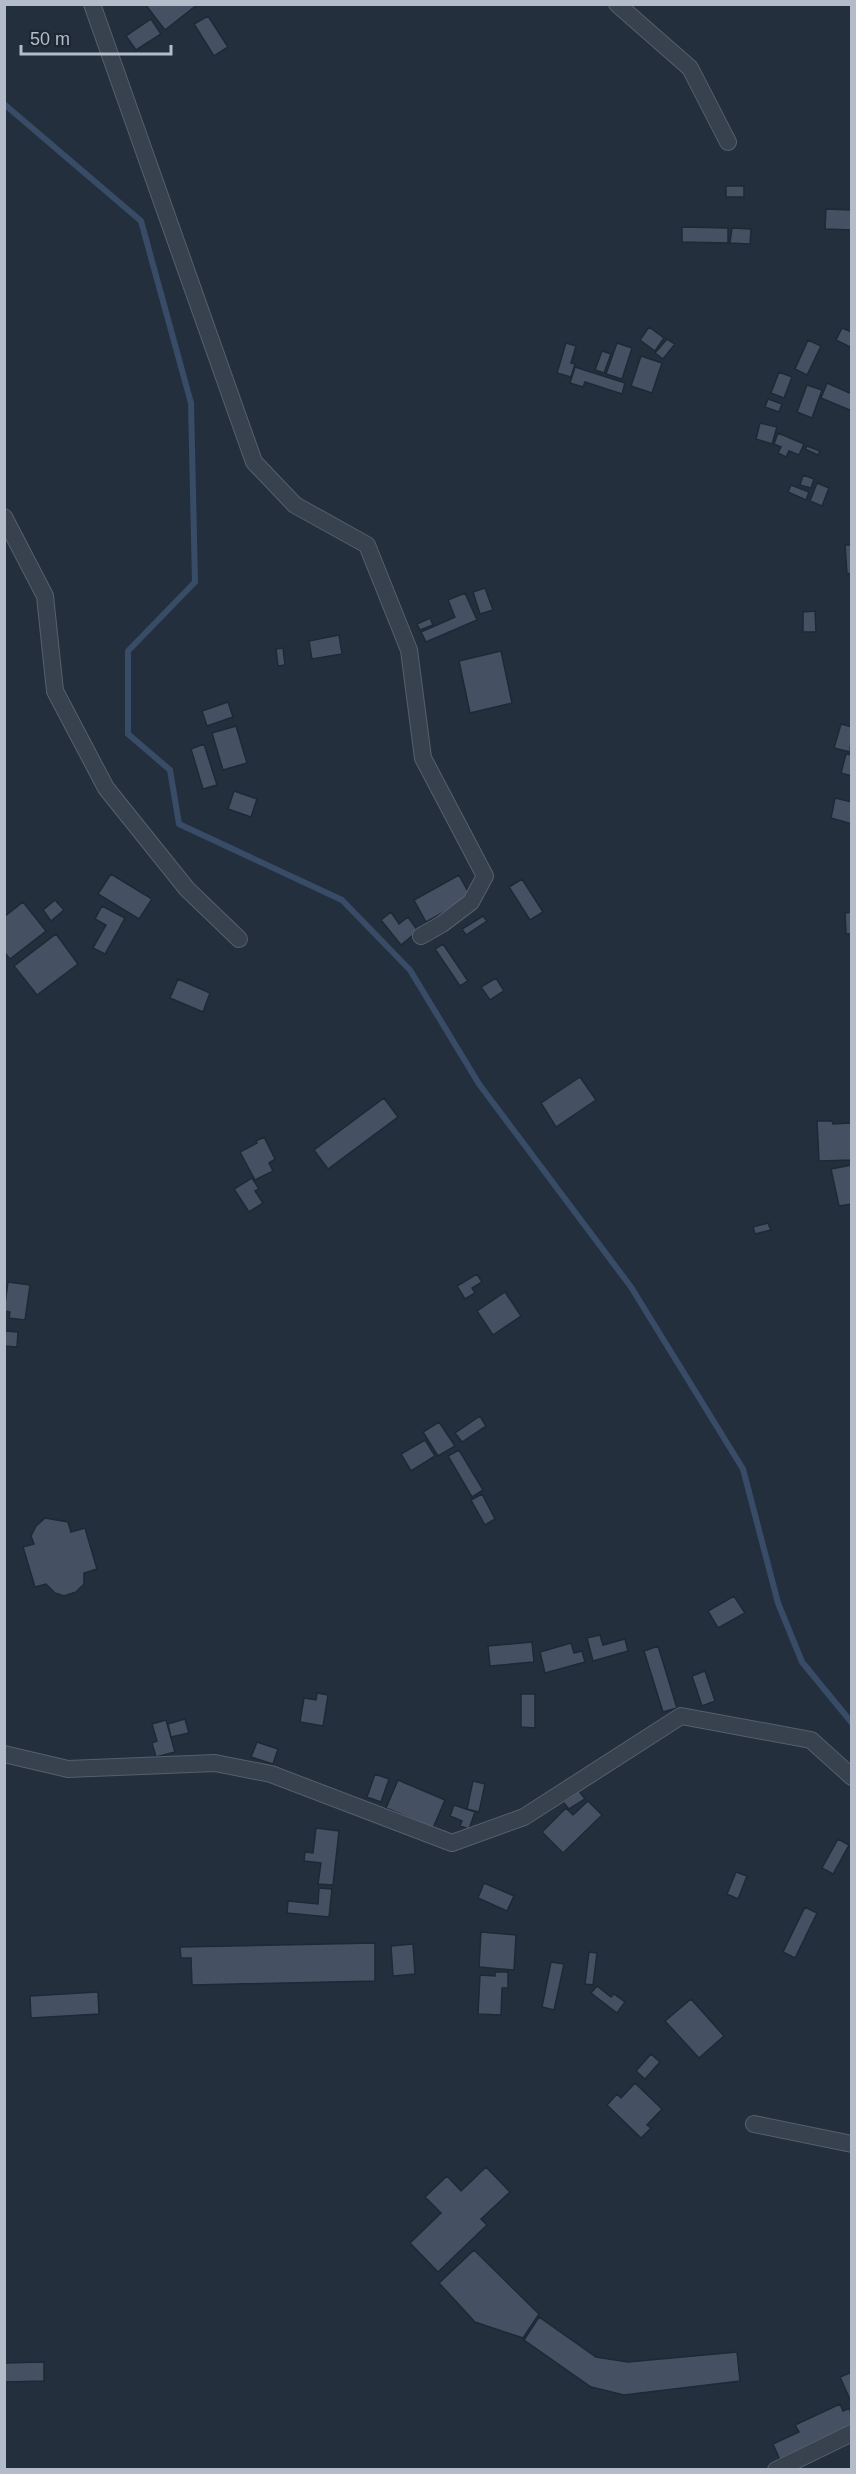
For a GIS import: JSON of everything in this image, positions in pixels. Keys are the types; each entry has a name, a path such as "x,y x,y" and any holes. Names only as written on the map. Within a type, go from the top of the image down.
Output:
{"street":[{"path":"92,4 254,462 295,505 367,545 409,650 423,758 485,876 471,902 442,924 421,936"},
{"path":"617,4 690,68 728,142"},
{"path":"4,517 45,596 55,692 106,788 186,889 239,939"},
{"path":"4,1754 68,1769 214,1763 271,1774 452,1843 524,1817 681,1716 811,1740 852,1777"},
{"path":"754,2124 852,2144"},
{"path":"776,2469 852,2433"}],"building":[{"path":"145,4 198,4 165,30"},
{"path":"208,16 228,47 214,56 194,24"},
{"path":"151,19 161,34 136,50 126,36"},
{"path":"726,186 744,186 744,197 726,197"},
{"path":"826,209 852,210 852,230 825,229"},
{"path":"682,227 728,228 728,243 682,242"},
{"path":"732,228 751,229 750,244 730,243"},
{"path":"649,327 664,338 655,351 640,340"},
{"path":"842,328 852,332 852,348 836,340"},
{"path":"667,339 675,344 663,359 655,353"},
{"path":"808,340 821,346 807,375 795,369"},
{"path":"566,343 576,346 571,363 575,364 571,377 557,373"},
{"path":"617,343 632,348 622,379 606,374"},
{"path":"602,351 611,354 604,373 595,370"},
{"path":"641,356 662,363 652,393 631,386"},
{"path":"575,367 625,383 622,394 585,382 583,387 570,383"},
{"path":"779,372 792,377 784,398 771,393"},
{"path":"827,383 852,394 852,411 821,398"},
{"path":"807,385 822,390 812,418 797,412"},
{"path":"768,399 782,404 779,412 765,407"},
{"path":"760,423 777,427 772,444 756,439"},
{"path":"778,433 804,444 799,455 789,451 786,457 778,453 781,447 774,444"},
{"path":"807,446 820,451 818,455 805,449"},
{"path":"803,475 814,479 811,488 800,485"},
{"path":"817,483 829,488 822,506 810,501"},
{"path":"791,485 809,492 806,500 788,492"},
{"path":"845,545 852,545 852,573 847,574"},
{"path":"485,588 493,610 480,614 473,592"},
{"path":"465,593 477,620 426,642 421,632 455,617 448,600"},
{"path":"815,611 816,632 803,632 803,612"},
{"path":"430,618 433,625 420,630 417,624"},
{"path":"339,635 342,654 312,659 309,641"},
{"path":"283,648 285,665 278,666 276,649"},
{"path":"501,651 512,703 470,713 459,661"},
{"path":"228,702 233,717 207,726 202,711"},
{"path":"841,724 852,727 850,752 834,748"},
{"path":"236,726 247,763 223,770 212,733"},
{"path":"204,744 217,785 203,789 191,749"},
{"path":"846,754 852,755 852,776 841,773"},
{"path":"234,791 257,799 251,817 228,809"},
{"path":"835,798 852,802 852,824 831,818"},
{"path":"111,874 152,899 139,919 98,894"},
{"path":"459,875 471,897 426,922 414,900"},
{"path":"522,879 543,912 530,920 509,887"},
{"path":"55,900 64,910 51,921 43,910"},
{"path":"23,902 46,931 10,959 4,952 4,917"},
{"path":"102,906 125,918 105,954 93,948 106,925 95,919"},
{"path":"391,912 399,924 408,917 418,931 401,945 381,920"},
{"path":"852,912 852,934 846,934 845,913"},
{"path":"483,916 487,921 466,935 462,929"},
{"path":"56,934 78,964 37,995 14,966"},
{"path":"443,944 468,981 460,986 435,949"},
{"path":"496,978 504,991 490,1000 481,987"},
{"path":"178,979 210,993 203,1012 170,998"},
{"path":"580,1077 596,1100 556,1127 541,1103"},
{"path":"384,1098 398,1117 328,1169 314,1150"},
{"path":"817,1121 832,1121 833,1124 851,1123 852,1160 819,1161"},
{"path":"264,1137 275,1159 269,1163 273,1171 255,1180 240,1152"},
{"path":"852,1165 852,1204 839,1206 831,1169"},
{"path":"252,1178 259,1189 255,1191 263,1203 249,1212 234,1189"},
{"path":"768,1223 771,1230 755,1234 753,1227"},
{"path":"477,1274 482,1282 472,1288 475,1293 465,1299 457,1286"},
{"path":"8,1282 30,1285 25,1320 9,1318 10,1312 4,1311"},
{"path":"505,1292 521,1316 493,1335 477,1311"},
{"path":"4,1331 18,1332 17,1347 4,1346"},
{"path":"480,1416 486,1426 462,1442 455,1433"},
{"path":"439,1422 455,1446 438,1456 423,1432"},
{"path":"425,1440 435,1456 411,1471 401,1454"},
{"path":"459,1450 483,1490 472,1497 448,1456"},
{"path":"482,1494 495,1519 485,1525 471,1500"},
{"path":"45,1518 68,1522 71,1532 85,1528 97,1569 84,1573 84,1584 76,1592 64,1596 55,1593 46,1584 35,1587 23,1547 34,1544 31,1536 36,1526"},
{"path":"734,1596 745,1613 718,1628 708,1611"},
{"path":"600,1635 603,1645 625,1639 628,1651 593,1661 587,1638"},
{"path":"532,1642 534,1662 490,1666 488,1646"},
{"path":"571,1643 574,1653 582,1651 585,1662 545,1673 540,1652"},
{"path":"658,1646 677,1708 663,1712 644,1651"},
{"path":"705,1671 715,1701 702,1706 692,1676"},
{"path":"317,1693 328,1695 323,1726 300,1722 304,1698 316,1700"},
{"path":"521,1694 535,1694 535,1728 521,1727"},
{"path":"185,1719 189,1733 171,1737 168,1724"},
{"path":"166,1720 175,1752 156,1757 152,1743 157,1741 152,1724"},
{"path":"257,1742 278,1749 273,1764 251,1757"},
{"path":"375,1774 389,1779 381,1802 367,1797"},
{"path":"398,1780 445,1800 433,1828 386,1808"},
{"path":"473,1781 485,1784 479,1812 467,1809"},
{"path":"579,1791 585,1799 569,1809 563,1802"},
{"path":"588,1801 602,1815 563,1853 542,1832 566,1808 573,1815"},
{"path":"454,1805 475,1812 469,1829 460,1826 462,1821 450,1816"},
{"path":"316,1828 339,1831 333,1885 318,1884 321,1863 304,1861 305,1852 313,1853"},
{"path":"838,1839 849,1845 833,1874 822,1868"},
{"path":"736,1872 747,1876 738,1899 727,1894"},
{"path":"484,1883 514,1896 507,1911 478,1898"},
{"path":"319,1888 332,1889 329,1917 287,1913 288,1901 318,1904"},
{"path":"805,1907 817,1913 795,1958 783,1952"},
{"path":"481,1932 516,1935 514,1970 479,1967"},
{"path":"375,1943 375,1981 192,1985 191,1958 181,1958 180,1947"},
{"path":"413,1944 415,1974 393,1976 391,1946"},
{"path":"589,1952 597,1953 593,1985 585,1984"},
{"path":"551,1962 564,1964 554,2010 542,2007"},
{"path":"495,1972 508,1972 508,1988 502,1988 501,2015 478,2014 480,1975 495,1976"},
{"path":"597,1986 611,1997 614,1994 625,2002 617,2013 591,1993"},
{"path":"98,1992 99,2014 31,2018 30,1996"},
{"path":"691,1999 724,2036 699,2058 665,2021"},
{"path":"651,2054 660,2062 645,2079 636,2071"},
{"path":"635,2083 662,2109 647,2125 651,2128 641,2138 607,2105 617,2094 621,2098"},
{"path":"486,2167 510,2192 481,2219 487,2225 438,2272 410,2243 441,2213 425,2197 447,2176 461,2191"},
{"path":"474,2250 539,2314 523,2338 475,2322 439,2283"},
{"path":"539,2317 596,2357 628,2362 737,2352 740,2381 624,2395 591,2387 524,2340"},
{"path":"44,2362 44,2381 4,2382 4,2363"},
{"path":"852,2372 852,2404 840,2377"},
{"path":"840,2404 843,2411 850,2408 852,2426 780,2460 773,2444 799,2432 795,2425"}],"waterway":[{"path":"4,104 141,221 191,403 195,582 128,651 128,734 170,770 179,824 342,900 410,970 479,1084 631,1287 743,1469 778,1603 802,1662 852,1723"}]}
